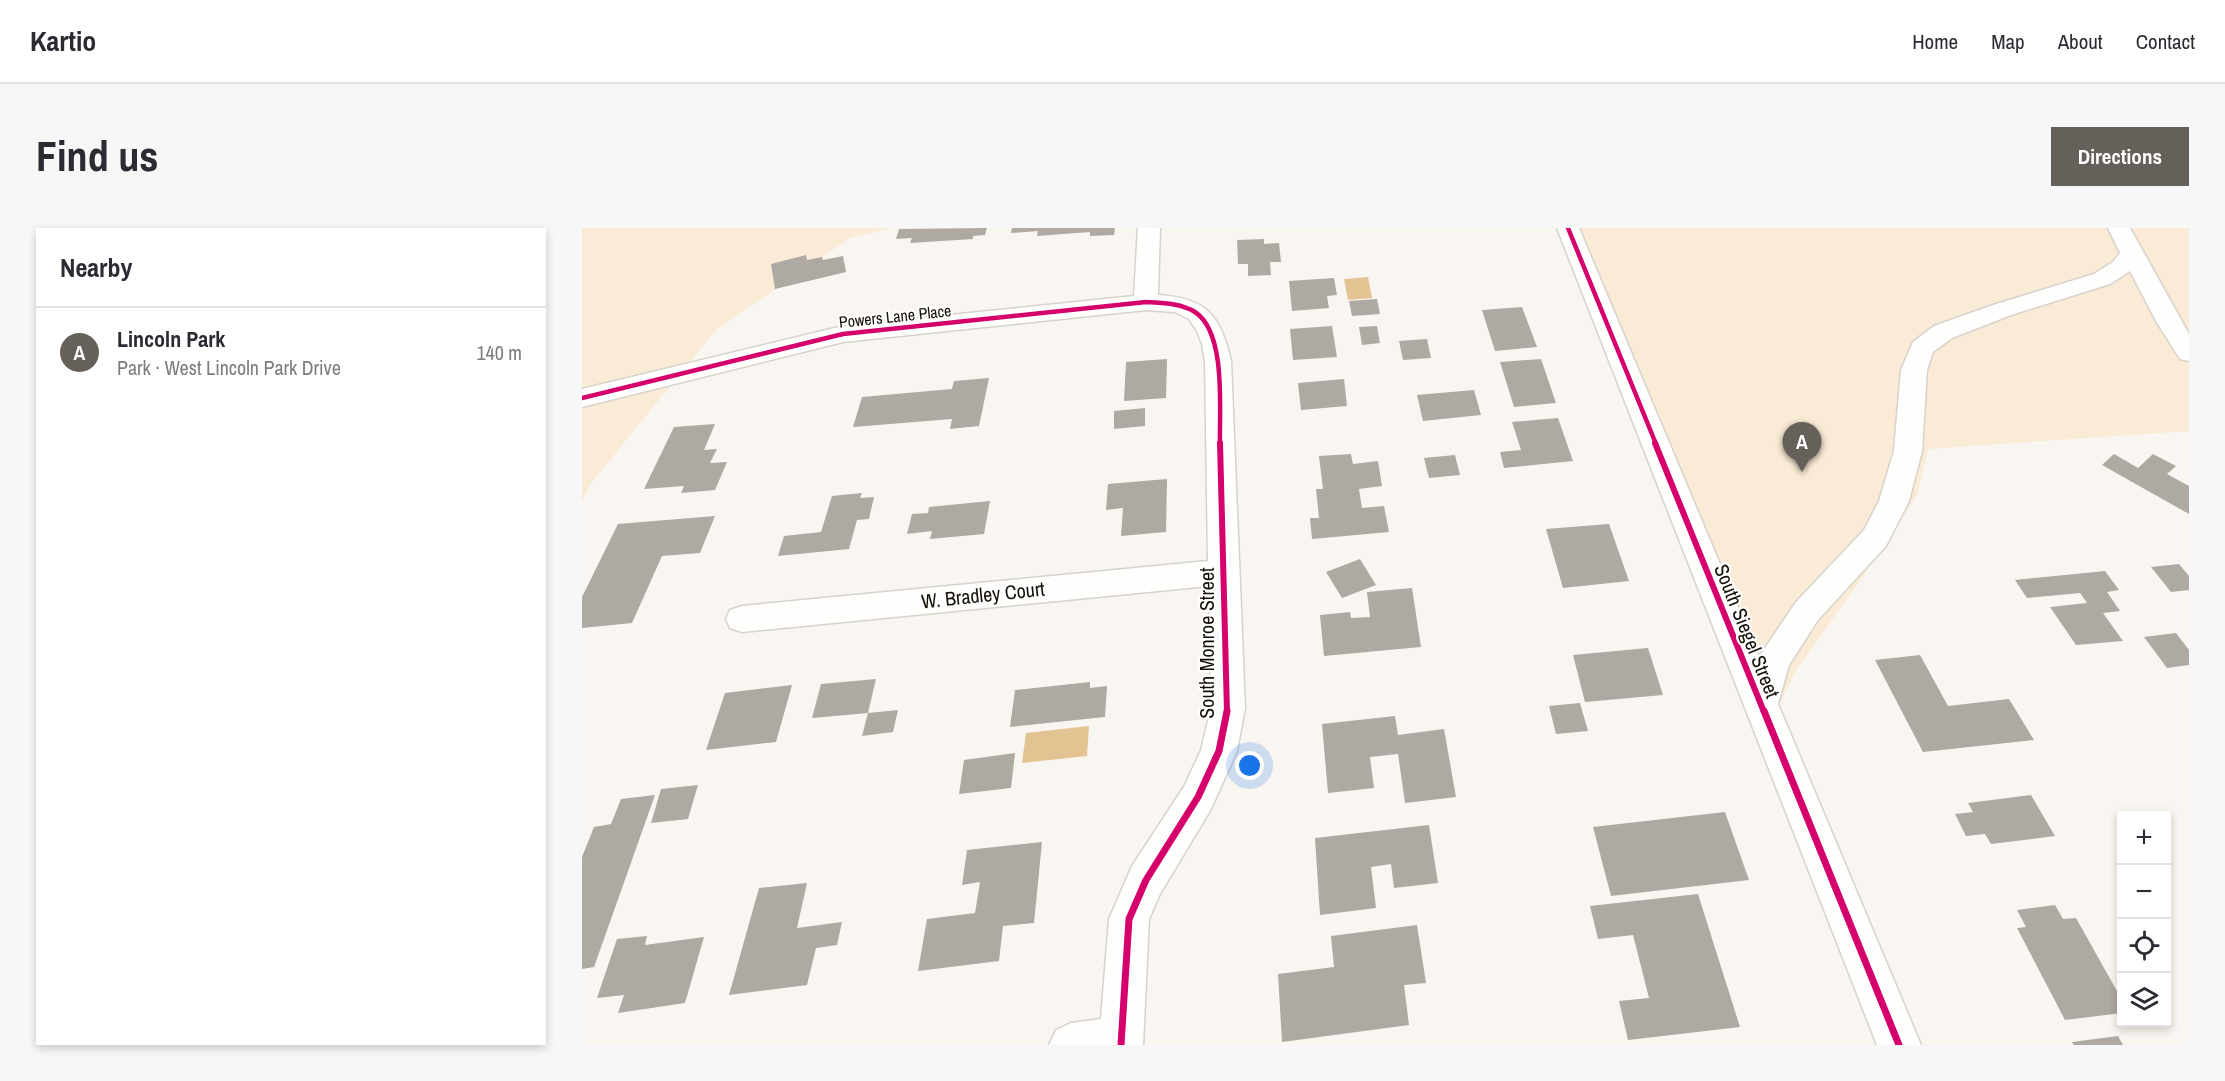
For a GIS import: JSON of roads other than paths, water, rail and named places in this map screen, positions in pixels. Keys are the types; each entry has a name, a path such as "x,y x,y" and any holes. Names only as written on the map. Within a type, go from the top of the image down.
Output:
{"street":[{"path":"1146,302 1149,228"},
{"name":"South Siegel Street","path":"1568,228 1899,1045"},
{"path":"2119,228 2168,321 2189,353"},
{"path":"1760,706 1774,660 1807,611 1875,538 1894,501 1908,451 1914,370 1922,348 1942,332 2002,310 2102,279 2121,267 2132,253"},
{"name":"Powers Lane Place","path":"582,398 843,334 1146,302"},
{"name":"South Monroe Street","path":"1121,1042 1129,920 1146,880 1198,797 1220,751 1228,708 1218,361 1213,333 1202,315 1187,307 1146,302"},
{"name":"W. Bradley Court","path":"742,619 1224,572"},
{"path":"1071,1045 1121,1042"}],"place":[{"name":"Lincoln Park","path":"1802,472"}]}
